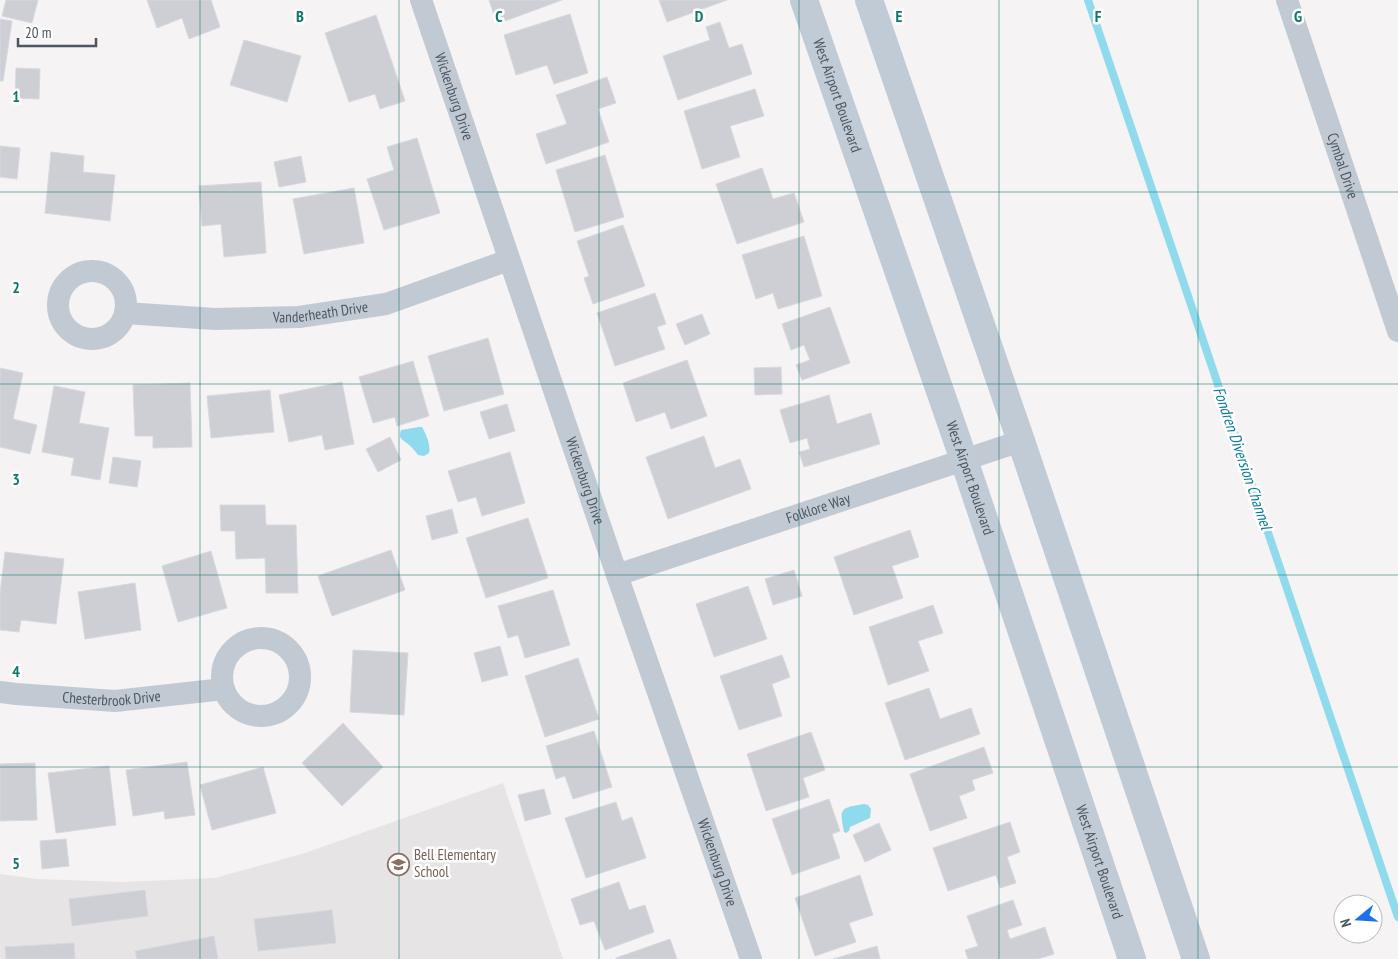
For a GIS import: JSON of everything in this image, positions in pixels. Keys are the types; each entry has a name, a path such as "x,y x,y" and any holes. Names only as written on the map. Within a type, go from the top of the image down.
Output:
{"main road":[{"name":"West Airport Boulevard","path":"804,0 964,460 1132,959"},
{"path":"869,0 1021,441 1196,959"}],"street":[{"name":"Wickenburg Drive","path":"421,0 617,576 751,959"},
{"name":"Cymbal Drive","path":"1287,0 1398,331"},
{"name":"Vanderheath Drive","path":"125,313 215,319 299,317 386,304 509,260"},
{"name":"Folklore Way","path":"617,576 1021,441"},
{"name":"Chesterbrook Drive","path":"0,692 116,701 224,689"}],"shaded area":[{"name":"Bell Elementary School","path":"503,783 563,959 0,959 0,874 37,879 123,882 215,878 305,853"}],"water":[{"path":"422,427 428,440 429,453 424,456 418,455 400,435 401,430"},
{"path":"864,804 868,805 871,809 870,818 850,827 846,833 844,832 843,810"}],"building":[{"path":"6,0 38,0 32,23 2,16"},
{"path":"147,0 211,0 220,27 189,39 182,18 157,28"},
{"path":"489,0 562,0 497,24"},
{"path":"659,0 727,0 667,22"},
{"path":"570,14 588,73 554,84 547,65 516,75 504,35"},
{"path":"376,15 405,101 380,109 375,94 349,102 325,33"},
{"path":"0,19 12,21 3,81 0,81"},
{"path":"720,22 729,48 742,44 752,74 678,100 663,56 710,40 706,27"},
{"path":"244,40 301,56 287,102 230,85"},
{"path":"16,68 40,69 39,99 15,98"},
{"path":"607,77 616,103 598,109 609,142 546,164 536,134 567,124 556,95"},
{"path":"755,89 764,116 730,126 740,157 702,169 684,111"},
{"path":"417,138 440,213 384,230 367,179 394,170 387,147"},
{"path":"0,146 20,148 17,179 0,177"},
{"path":"51,152 84,156 83,172 115,175 110,221 45,213"},
{"path":"605,155 624,217 575,232 556,170"},
{"path":"301,156 306,182 279,187 274,162"},
{"path":"762,168 773,199 794,193 804,222 737,244 716,184"},
{"path":"261,182 266,253 224,257 221,224 202,226 199,186"},
{"path":"354,188 364,243 304,254 293,199"},
{"path":"623,225 645,286 593,304 584,278 589,276 577,241"},
{"path":"804,236 822,296 778,309 773,293 756,299 742,255"},
{"path":"655,293 666,324 657,327 665,349 615,366 597,313"},
{"path":"830,307 850,363 802,380 796,365 810,360 804,345 791,350 782,324"},
{"path":"702,314 710,334 685,345 676,324"},
{"path":"488,338 504,394 444,411 428,356"},
{"path":"687,360 707,416 671,429 665,412 636,422 623,383"},
{"path":"413,361 429,416 397,426 395,417 373,423 359,377"},
{"path":"781,367 782,394 755,395 754,368"},
{"path":"0,368 23,373 13,419 37,425 30,454 0,447"},
{"path":"342,382 354,444 325,450 322,435 289,442 279,395"},
{"path":"190,383 192,447 153,448 153,436 135,436 133,385"},
{"path":"54,386 85,392 79,423 109,428 100,480 71,475 74,458 42,452"},
{"path":"270,390 274,432 211,438 207,396"},
{"path":"829,395 837,424 871,413 880,444 804,467 799,452 810,449 807,438 790,443 780,410"},
{"path":"507,404 515,431 489,439 480,412"},
{"path":"704,436 715,468 740,459 751,489 668,519 646,457"},
{"path":"390,437 401,460 378,472 366,449"},
{"path":"510,452 525,503 482,516 476,497 458,502 448,471"},
{"path":"113,457 141,461 137,487 109,483"},
{"path":"220,505 265,505 266,525 296,525 298,593 266,593 265,558 236,559 235,531 221,531"},
{"path":"452,509 458,533 432,540 426,516"},
{"path":"528,518 548,578 486,598 466,538"},
{"path":"910,530 919,557 892,566 903,598 854,615 834,557"},
{"path":"391,550 405,590 332,616 318,576"},
{"path":"211,551 227,608 178,622 162,566"},
{"path":"5,552 64,559 56,624 21,620 19,632 0,630 0,593"},
{"path":"794,570 802,596 773,605 765,579"},
{"path":"135,583 141,630 85,639 78,592"},
{"path":"748,586 767,639 714,657 696,604"},
{"path":"553,590 570,645 525,658 518,635 508,638 498,606"},
{"path":"933,605 943,633 918,641 929,671 888,685 869,627"},
{"path":"500,646 508,675 482,682 474,653"},
{"path":"353,650 408,653 404,715 350,712"},
{"path":"782,655 790,677 772,684 782,716 739,730 720,676"},
{"path":"578,658 599,719 545,737 525,676"},
{"path":"929,688 940,719 971,708 980,734 905,760 885,703"},
{"path":"343,723 383,767 342,806 302,763"},
{"path":"594,731 612,787 573,799 565,776 556,779 546,746"},
{"path":"811,732 825,770 803,778 809,797 766,811 747,754"},
{"path":"984,747 993,773 972,780 975,790 959,796 967,818 930,831 910,774"},
{"path":"187,762 195,815 165,819 164,811 133,816 126,770"},
{"path":"35,763 37,820 0,821 0,764"},
{"path":"109,766 116,825 56,833 48,773"},
{"path":"263,767 276,813 212,830 200,785"},
{"path":"544,789 551,814 525,821 518,795"},
{"path":"829,799 840,831 832,834 840,858 792,875 772,819"},
{"path":"616,802 622,821 632,817 646,858 586,878 565,818"},
{"path":"1010,822 1020,852 1007,857 1016,883 1000,888 996,875 948,891 933,848"},
{"path":"879,823 891,850 865,862 853,835"},
{"path":"66,839 69,866 42,869 40,841"},
{"path":"860,875 873,915 849,923 856,942 815,956 795,898"},
{"path":"619,882 629,910 645,905 654,932 605,950 594,921 580,925 571,899"},
{"path":"145,890 148,916 72,926 69,899"},
{"path":"1013,900 1022,925 1007,930 1010,939 1045,927 1054,954 1038,959 968,959 965,950 978,946 967,916"},
{"path":"332,910 336,943 258,951 254,919"},
{"path":"214,936 218,959 137,959 135,951"},
{"path":"670,939 677,959 616,959 616,958"},
{"path":"74,943 75,959 6,959 5,947"},
{"path":"877,946 880,959 833,959"}],"waterway":[{"name":"Fondren Diversion Channel","path":"1088,0 1398,917"}],"place":[{"name":"Bell Elementary School","path":"398,864"}]}
